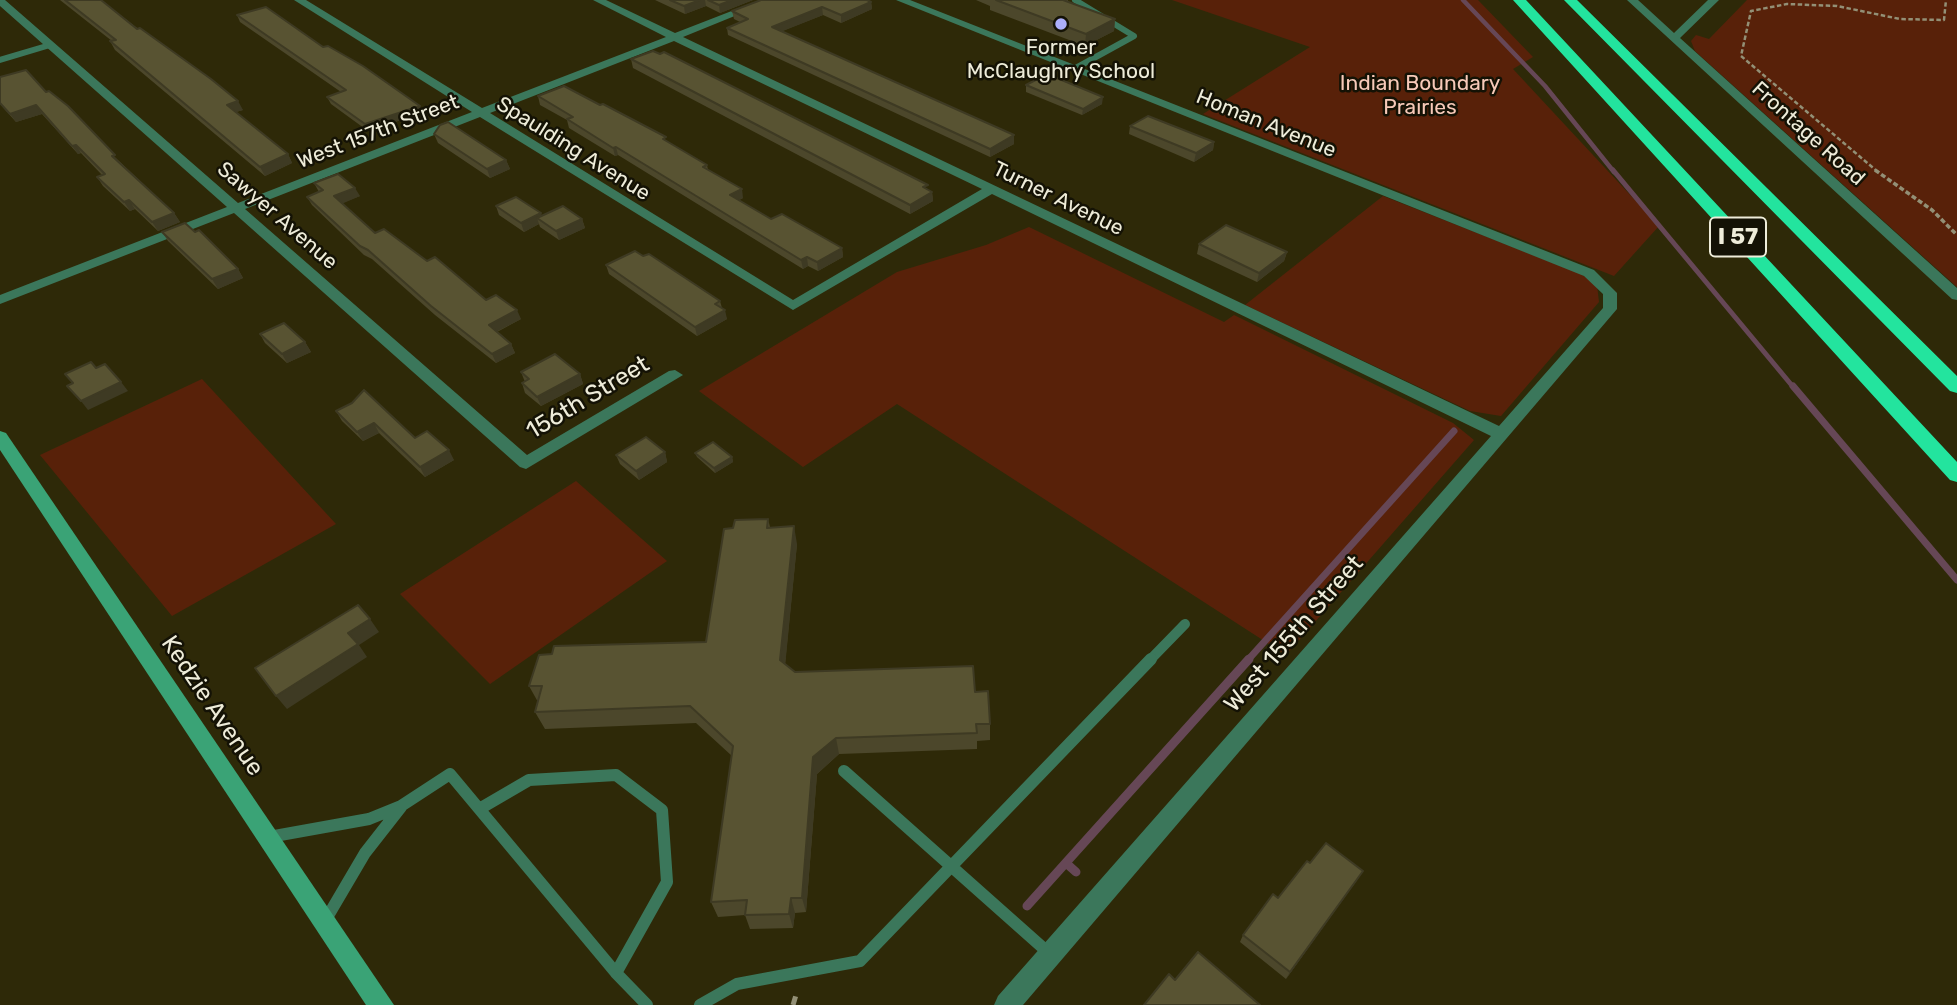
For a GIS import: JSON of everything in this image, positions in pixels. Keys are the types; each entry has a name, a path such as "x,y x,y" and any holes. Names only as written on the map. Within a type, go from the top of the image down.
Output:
{"highway":[{"name":"I 57","path":"1519,0 1957,475"},
{"name":"I 57","path":"1572,1 1957,387"}],"main road":[{"name":"Kedzie Avenue","path":"0,437 381,1005"}],"street":[{"name":"Spaulding Avenue","path":"299,0 793,306 990,190"},
{"name":"Turner Avenue","path":"598,0 1501,434"},
{"name":"West 157th Street","path":"0,300 769,0"},
{"name":"Homan Avenue","path":"901,0 1589,273 1610,293"},
{"name":"Frontage Road","path":"1632,0 1957,296"},
{"path":"1674,38 1714,0"},
{"name":"Sawyer Avenue","path":"0,1 526,463"},
{"name":"West 155th Street","path":"1007,1005 1610,309 1610,293"},
{"name":"156th Street","path":"526,463 675,375"}],"lane":[{"path":"1074,69 1134,36 1075,0"},
{"path":"0,60 50,45"},
{"path":"701,1005 737,984 860,961 1185,624"},
{"path":"844,771 1051,956"},
{"path":"268,837 369,819 401,806 450,774 481,808 615,973 647,1005"},
{"path":"481,808 529,780 616,775 662,810 667,882 615,973"},
{"path":"325,921 365,853 401,806"}],"path":[{"path":"1947,0 1944,20 1900,19 1837,6 1787,4 1751,11 1741,56 1869,166 1933,210 1957,234"},
{"path":"793,1005 796,995"}],"green space":[{"name":"Indian Boundary Prairies","path":"1172,0 1478,0 1533,57 1513,69 1659,226 1614,276 1203,114 1310,47"},
{"path":"1747,0 1957,0 1957,287 1695,51 1691,41 1696,35 1709,39"},
{"path":"1383,196 1581,274 1597,285 1599,302 1501,416 1470,411 1245,305"},
{"path":"1029,227 1224,322 1234,315 1453,423 1474,440 1286,655 897,404 803,467 699,391 897,272 986,245"},
{"path":"202,379 336,524 172,616 40,455"},
{"path":"576,481 667,561 490,684 400,594"}],"building":[{"path":"65,0 101,0 238,101 227,105 288,154 260,167 110,41 116,40"},
{"path":"670,0 700,0 684,6"},
{"path":"708,0 732,0 719,5"},
{"path":"761,0 871,2 841,15 822,7 772,27 1014,135 990,149 727,28 748,19 732,11"},
{"path":"996,0 1063,0 1115,19 1086,34"},
{"path":"266,7 323,47 328,46 363,66 420,106 365,124 327,97 346,90 237,15"},
{"path":"653,51 660,54 664,52 928,185 923,187 932,192 910,205 631,59"},
{"path":"26,70 46,92 49,91 68,106 115,155 112,156 174,213 152,222 129,200 124,202 97,177 105,174 76,145 72,146 36,105 10,114 0,103 0,77"},
{"path":"1047,74 1103,97 1083,109 1026,85"},
{"path":"564,86 666,137 663,139 707,165 703,167 742,189 730,195 771,219 782,214 842,248 817,262 807,257 801,260 616,147 613,148 567,119 573,117 538,96"},
{"path":"1148,116 1214,142 1196,153 1130,126"},
{"path":"448,122 506,160 487,169 434,134 440,125"},
{"path":"338,174 355,188 334,196 375,233 384,229 427,261 435,257 486,300 496,295 517,310 489,325 511,344 492,354 360,246 307,197 323,190 314,183"},
{"path":"516,197 541,213 521,223 496,206"},
{"path":"563,206 582,219 556,231 537,218"},
{"path":"185,223 195,232 199,230 238,269 212,279 162,232"},
{"path":"1226,225 1287,252 1259,273 1199,244"},
{"path":"635,251 643,256 649,254 720,301 715,304 725,310 695,327 606,265"},
{"path":"284,323 305,342 282,354 260,334"},
{"path":"555,354 580,374 537,397 522,383 529,379 521,372"},
{"path":"91,362 96,368 105,364 121,382 81,401 67,386 73,383 65,374"},
{"path":"364,390 415,438 427,431 449,450 420,467 374,423 357,432 336,411 352,403"},
{"path":"646,437 665,452 636,471 616,455"},
{"path":"713,442 732,457 714,468 695,453"},
{"path":"768,519 767,528 794,526 780,660 795,672 973,666 975,692 988,691 990,724 976,724 977,733 836,738 813,757 802,898 791,898 789,914 745,915 747,900 711,902 733,746 690,706 535,712 542,686 529,686 539,655 552,654 554,646 706,642 724,529 733,528 735,520"},
{"path":"358,605 370,619 348,633 358,644 276,696 255,668"},
{"path":"1326,843 1363,871 1290,972 1243,935 1273,894 1278,898 1307,861 1310,863"},
{"path":"1198,952 1260,1005 1144,1005 1169,974 1175,980"}],"waterway":[{"path":"1463,0 1545,86 1614,172"},
{"path":"1613,170 1794,388"},
{"path":"1793,386 1957,580"},
{"path":"1247,661 1454,431"},
{"path":"1027,906 1249,659"},
{"path":"1066,863 1076,872"}],"place":[{"name":"Former McClaughry School","path":"1061,24"}]}
